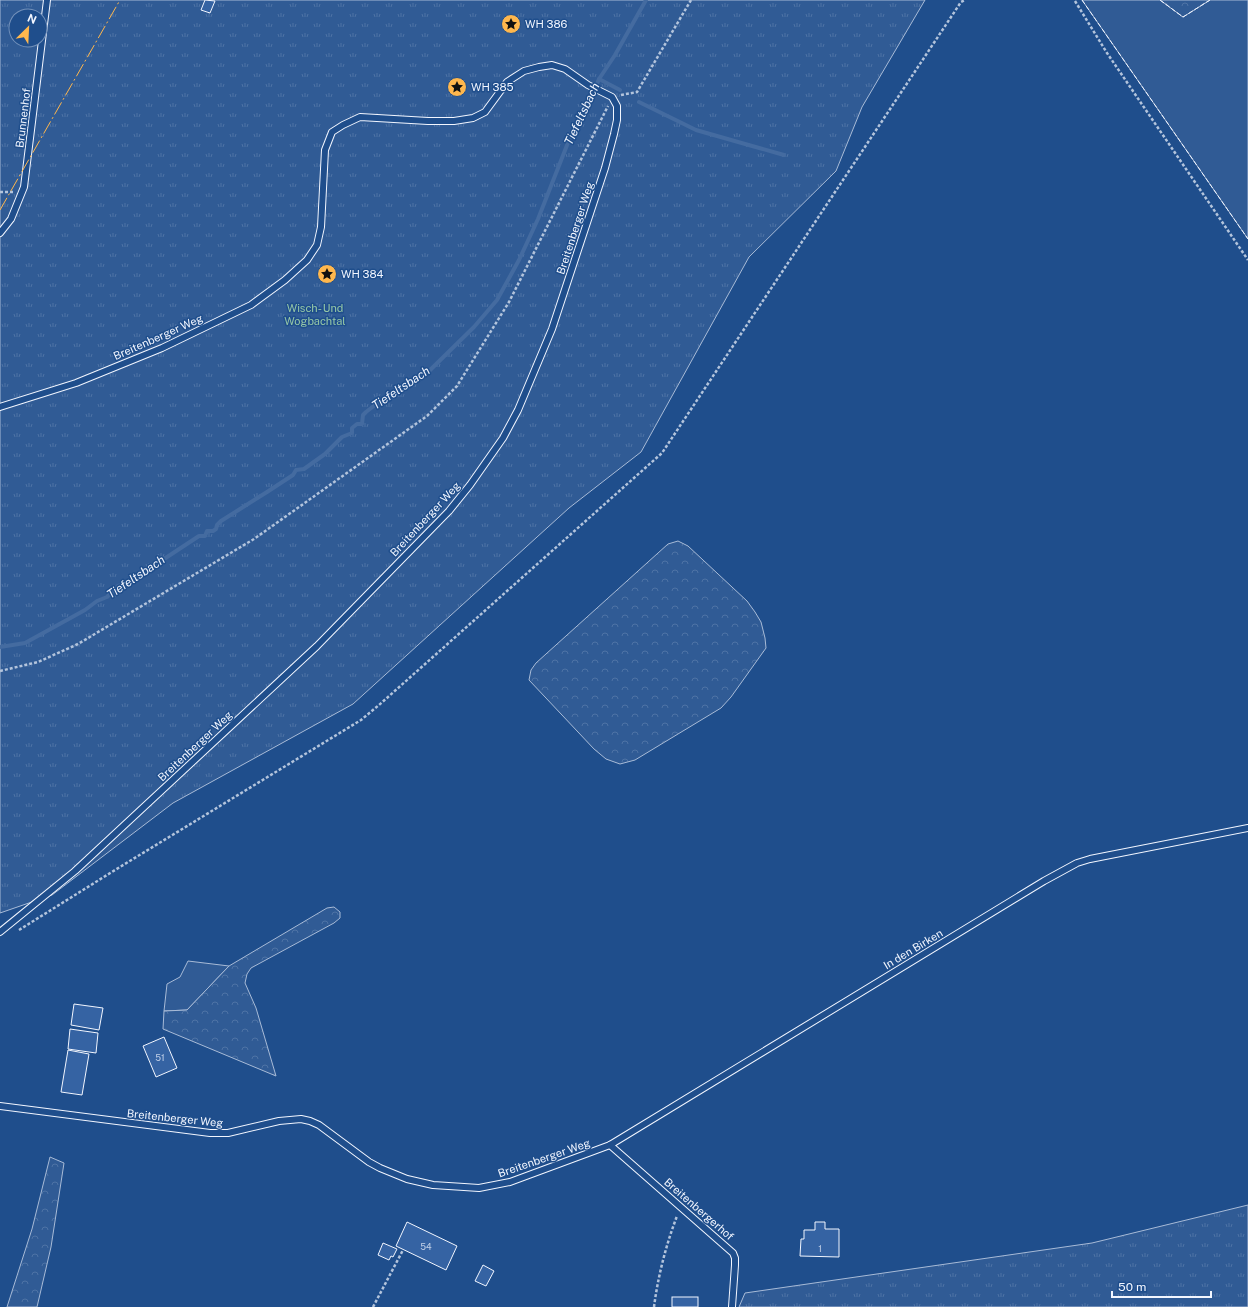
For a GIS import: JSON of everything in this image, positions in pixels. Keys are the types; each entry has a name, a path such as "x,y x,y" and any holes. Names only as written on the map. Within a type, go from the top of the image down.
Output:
{"lane":[{"name":"Brunnenhof","path":"0,233 11,220 24,187 48,0"},
{"name":"Breitenberger Weg","path":"0,407 76,383 162,348 251,305 285,280 307,260 317,245 321,227 325,150 332,132 343,125 360,117 428,121 454,121 473,118 485,112 507,82 524,71 552,65 565,69 588,85 612,97 617,106 617,120 614,134 552,329 518,410 503,438 470,485 449,511 317,646 75,871 0,932"},
{"name":"In den Birken","path":"610,1145 1037,885 1077,864 1105,855 1248,828"},
{"name":"Breitenberger Weg","path":"0,1106 210,1133 233,1132 289,1119 301,1119 320,1125 369,1162 392,1174 433,1185 479,1188 510,1182 610,1145"},
{"name":"Breitenbergerhof","path":"610,1145 733,1253 735,1264 732,1307"}],"path":[{"path":"0,671 38,662 92,636 254,539 427,416 457,386 509,302 612,97 637,92 691,0"},
{"path":"14,934 115,870 361,720 662,453 961,2 965,0"},
{"path":"1075,1 1108,53 1248,260"},
{"path":"654,1307 668,1240 680,1206"},
{"path":"373,1307 403,1250"}],"shaded area":[{"path":"1082,0 1160,0 1183,17 1210,0 1248,0 1248,239"},
{"path":"188,961 229,966 187,1010 164,1011 167,984 180,977"}],"green space":[{"name":"Wisch- Und Wogbachtal","path":"0,0 925,0 862,107 836,171 749,257 641,452 569,508 353,704 173,803 52,895 0,913"},
{"path":"1160,0 1210,0 1183,17"},
{"path":"678,541 688,546 747,601 761,622 766,648 731,697 721,708 635,760 620,764 606,759 594,749 529,680 531,670 536,663 668,544"},
{"path":"334,907 340,912 340,918 334,923 251,968 247,974 245,983 256,1008 276,1076 163,1029 164,1011 187,1010 229,966 327,908"},
{"path":"50,1157 64,1163 51,1247 37,1307 7,1307 32,1229"},
{"path":"1248,1205 1248,1307 739,1307 745,1293 1092,1243"}],"building":[{"path":"205,0 215,1 210,13 201,10"},
{"path":"74,1004 103,1008 99,1030 71,1025"},
{"path":"70,1029 98,1033 96,1053 68,1049"},
{"path":"164,1037 177,1068 156,1077 143,1046"},
{"path":"68,1050 89,1054 82,1095 61,1092"},
{"path":"407,1222 457,1246 446,1270 396,1246"},
{"path":"815,1222 825,1222 825,1229 839,1229 839,1257 800,1256 801,1239 804,1239 804,1230 815,1230"},
{"path":"383,1243 397,1249 393,1257 391,1256 389,1260 378,1255"},
{"path":"483,1265 494,1271 486,1286 475,1281"},
{"path":"672,1297 698,1297 698,1307 672,1307"}],"waterway":[{"name":"Tiefeltsbach","path":"0,647 25,643 85,610 97,601 107,597 118,586 132,582 139,573 161,561 199,536 205,536 207,531 213,531 216,529 217,525 221,521 293,475 296,470 304,469 325,454 342,437 352,433 352,428 357,424 362,424 363,415 366,412 375,405 394,396 424,376 474,327 497,300 519,260 538,219 573,130 587,108 599,79 615,55 646,0"},
{"path":"599,79 620,90"},
{"path":"639,102 696,130 784,155"}],"fence":[{"path":"1082,0 1248,239"},
{"path":"1160,0 1183,17 1210,0"}],"power":[{"path":"0,210 120,0"}],"place":[{"name":"WH 386","path":"511,24"},
{"name":"WH 385","path":"457,87"},
{"name":"WH 384","path":"327,274"}]}
